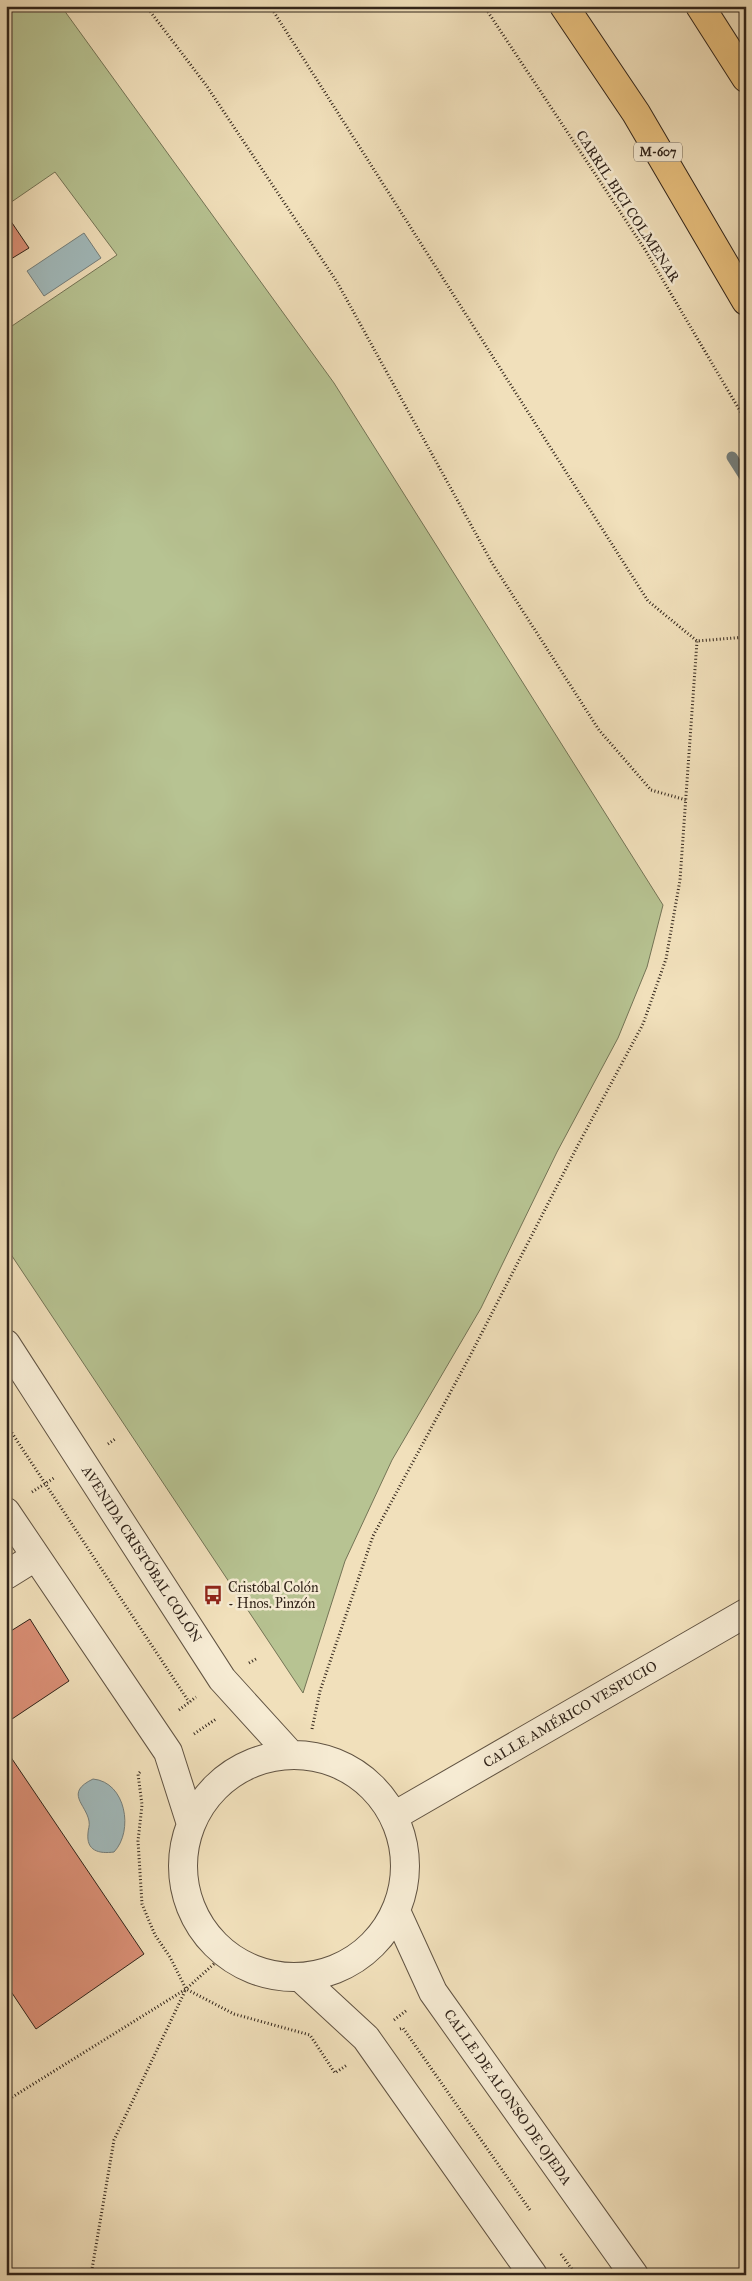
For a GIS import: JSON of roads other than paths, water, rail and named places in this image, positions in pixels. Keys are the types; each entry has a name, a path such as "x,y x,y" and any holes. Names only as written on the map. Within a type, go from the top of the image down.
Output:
{"highway":[{"name":"M-607","path":"564,6 636,112 746,301"},
{"path":"700,6 746,78"}],"street":[{"name":"AVENIDA CRISTÓBAL COLÓN","path":"6,1344 222,1679 298,1756"},
{"path":"6,1512 168,1752 190,1824"},
{"path":"6,1575 36,1557"},
{"name":"CALLE AMÉRICO VESPUCIO","path":"394,1816 746,1613"},
{"path":"298,1756 322,1758 351,1771 376,1790 394,1816 404,1847 405,1880 396,1912 380,1938 358,1958 331,1972 301,1978 274,1976 248,1968 225,1954 200,1928 186,1895 182,1859 190,1824 207,1796 230,1775 259,1761 298,1756"},
{"name":"CALLE DE ALONSO DE OJEDA","path":"396,1912 433,1992 634,2275"},
{"path":"301,1978 366,2038 533,2275"}],"water":[{"path":"84,233 101,258 44,296 27,271"},
{"path":"93,1779 104,1782 113,1789 123,1809 125,1820 124,1832 114,1852 99,1852 89,1844 89,1821 78,1794 84,1784"}],"waterway":[{"path":"732,457 746,479"}],"place":[{"name":"Cristóbal Colón - Hnos. Pinzón","path":"213,1595"}]}
